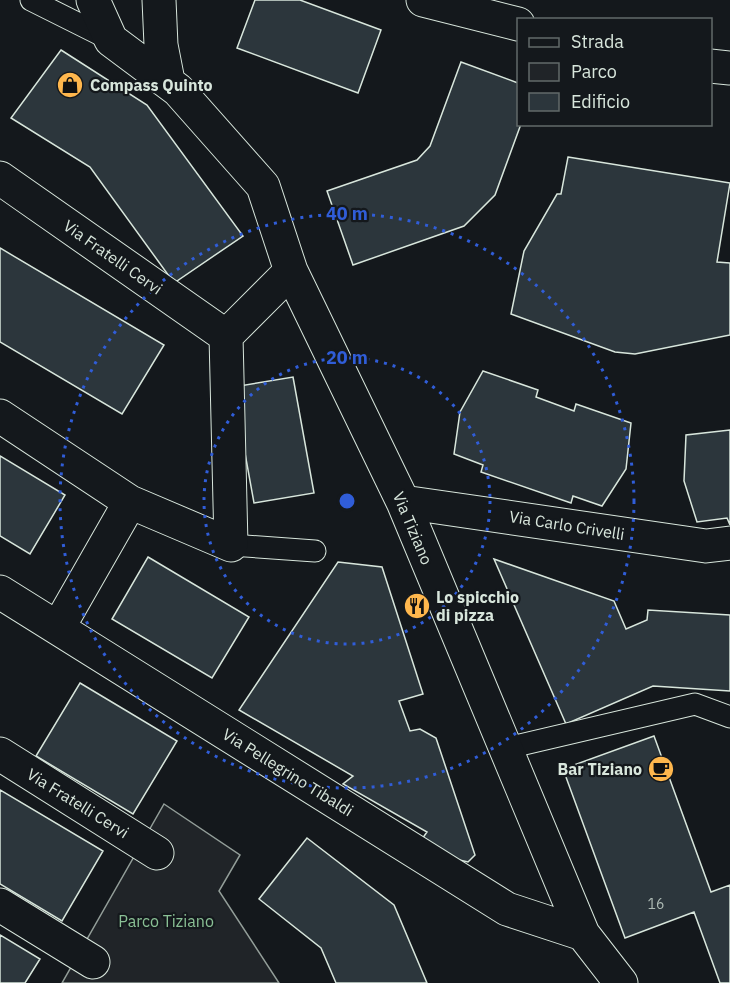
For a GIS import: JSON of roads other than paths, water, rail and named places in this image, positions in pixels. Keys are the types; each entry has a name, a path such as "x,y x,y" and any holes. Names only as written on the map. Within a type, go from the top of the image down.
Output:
{"street":[{"path":"93,0 111,40"},
{"path":"159,0 161,45 173,85"},
{"path":"423,0 517,24"},
{"path":"491,0 529,18"},
{"name":"Via Tiziano","path":"111,40 173,85 262,186 291,271 403,502 583,934 621,983"},
{"path":"712,66 730,68"},
{"name":"Via Fratelli Cervi","path":"0,178 226,336"},
{"path":"0,416 130,502 231,545 226,336 291,271"},
{"path":"58,628 130,502"},
{"name":"Via Carlo Crivelli","path":"403,502 706,546 730,543"},
{"name":"Via Pellegrino Tibaldi","path":"0,592 507,909 583,934"},
{"name":"Via Fratelli Cervi","path":"0,754 157,853"},
{"path":"0,905 93,962"}],"lane":[{"path":"31,0 111,40"},
{"path":"231,545 315,551"},
{"path":"507,748 695,704 730,717"}],"place":[{"name":"Compass Quinto","path":"70,85"},
{"name":"Lo spicchio di pizza","path":"417,606"},
{"name":"Bar Tiziano","path":"661,769"}],"park label":[{"name":"Parco Tiziano","path":"166,921"}]}
